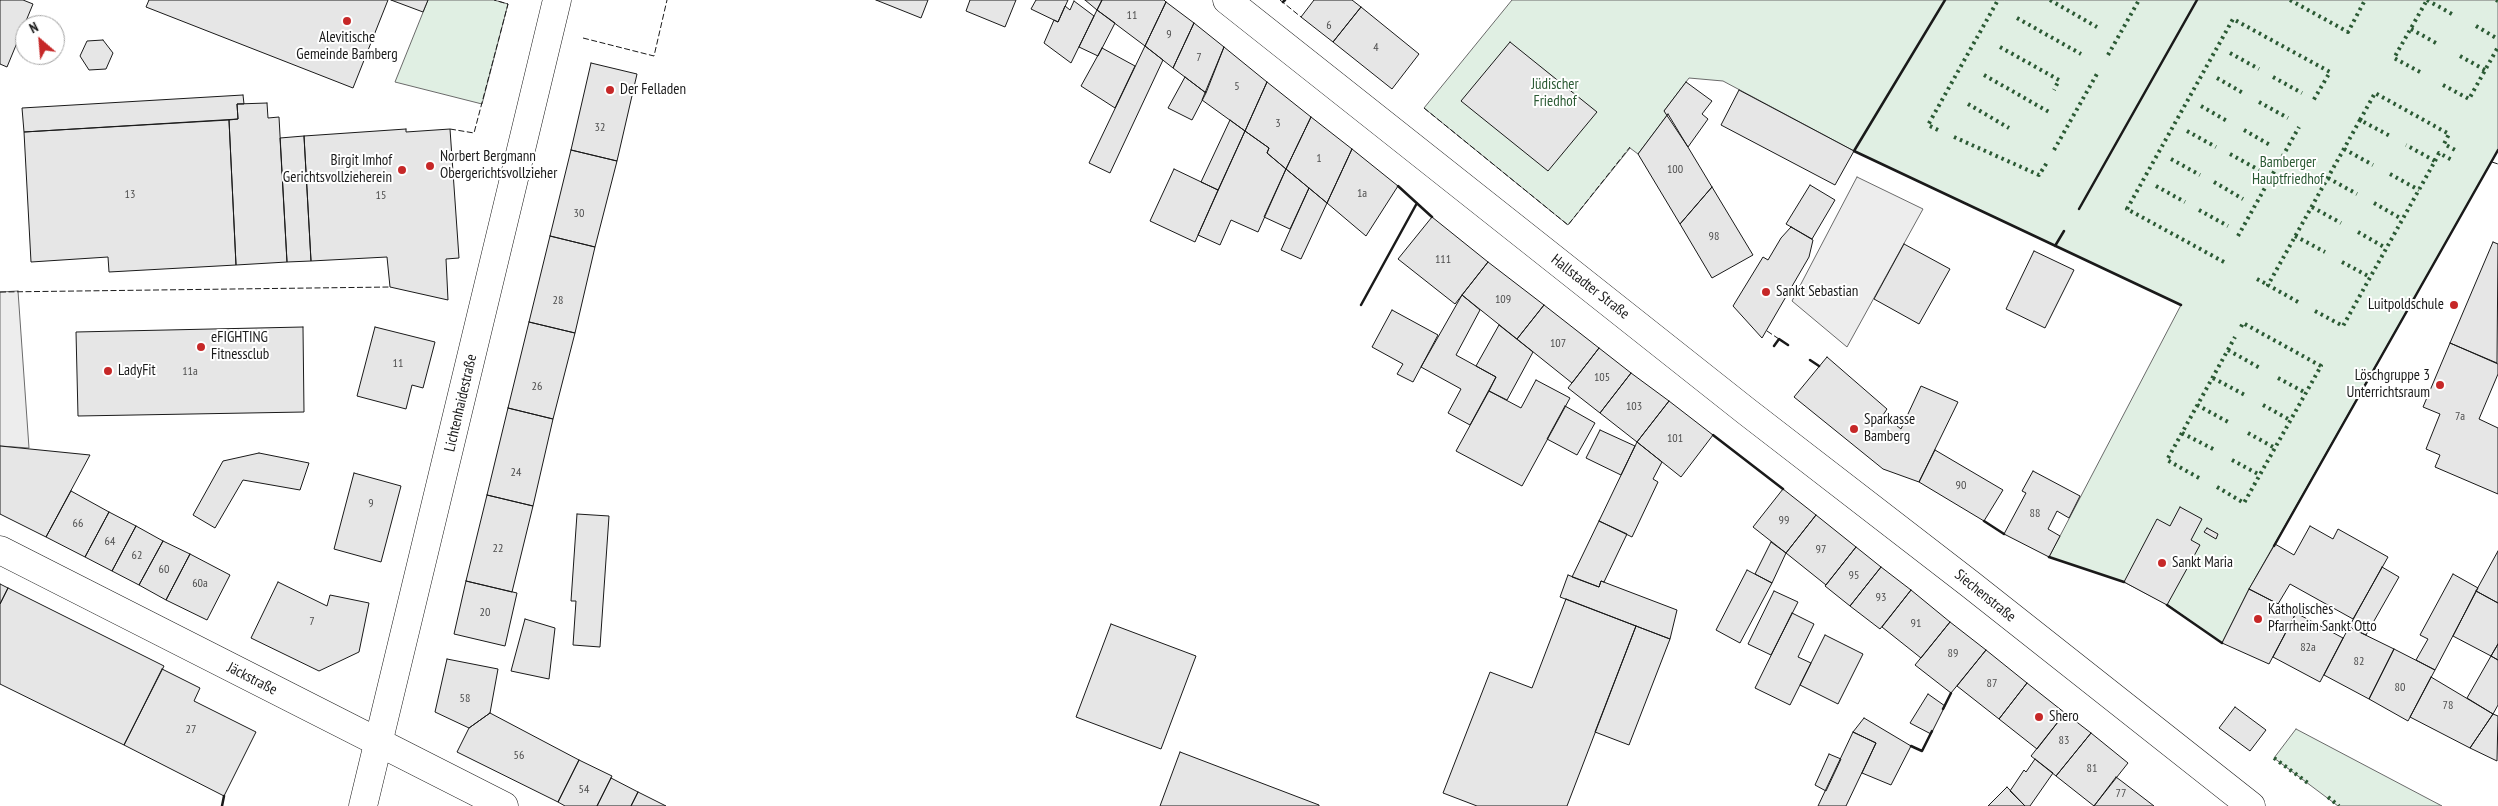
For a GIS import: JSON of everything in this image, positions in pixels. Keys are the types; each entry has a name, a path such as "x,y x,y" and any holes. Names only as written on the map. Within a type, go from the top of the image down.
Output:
{"street":[{"name":"Lichtenhaidestraße","path":"363,806 557,0"},
{"name":"Hallstadter Straße","path":"1227,0 1423,157 1718,388"},
{"name":"Siechenstraße","path":"1718,388 1963,578 2250,806"},
{"name":"Jäckstraße","path":"0,550 504,806"}],"green space":[{"path":"428,0 494,0 508,4 482,104 395,82"},
{"name":"Bamberger Hauptfriedhof","path":"1512,0 2498,0 2498,150 2249,589 2222,643 2168,605 2124,582 2049,557 2181,305 1854,151 1723,81 1689,78 1664,111 1668,114 1638,154 1630,148 1568,225 1424,108"},
{"path":"2296,729 2442,806 2338,806 2274,758"}],"shaded area":[{"path":"1857,177 1923,209 1847,347 1792,301"},
{"path":"18,291 29,448 0,446 0,292"}],"building":[{"path":"0,0 23,0 33,4 28,15 15,15 15,48 7,67 0,64"},
{"path":"149,0 388,0 353,88 146,7"},
{"path":"391,0 428,0 423,12"},
{"path":"876,0 928,0 921,18"},
{"path":"970,0 1016,0 1005,27 966,11"},
{"path":"1036,0 1068,0 1058,22 1031,9"},
{"path":"1085,0 1102,0 1097,10"},
{"path":"1102,0 1164,0 1166,2 1145,46 1097,10"},
{"path":"1314,0 1352,0 1361,7 1333,42 1301,17"},
{"path":"1074,1 1094,16 1071,63 1044,43 1054,20 1058,22 1065,6 1070,10"},
{"path":"1166,2 1194,23 1173,68 1145,46"},
{"path":"1361,7 1419,54 1392,89 1333,42"},
{"path":"1097,10 1115,23 1098,56 1079,47"},
{"path":"1194,23 1224,47 1206,93 1173,68"},
{"path":"103,40 113,53 106,69 89,70 80,56 87,41"},
{"path":"1510,42 1597,112 1548,171 1461,101"},
{"path":"1145,46 1163,60 1110,173 1089,163"},
{"path":"1224,47 1267,82 1245,131 1202,100"},
{"path":"1102,48 1135,66 1115,108 1081,86"},
{"path":"591,63 637,74 617,161 571,150"},
{"path":"1185,77 1206,93 1192,120 1168,108"},
{"path":"1267,82 1311,117 1286,169 1267,153 1269,148 1245,131"},
{"path":"1686,82 1712,101 1702,114 1708,119 1688,147 1664,111"},
{"path":"1739,90 1854,151 1835,185 1721,125"},
{"path":"243,95 244,104 237,104 238,119 24,132 22,108"},
{"path":"267,103 268,118 279,117 287,262 236,265 229,120 238,119 237,104"},
{"path":"1668,114 1712,187 1680,224 1638,154"},
{"path":"1311,117 1352,149 1327,203 1286,169"},
{"path":"229,120 236,265 109,272 108,257 31,262 24,132"},
{"path":"1230,120 1245,131 1218,190 1201,182"},
{"path":"406,129 406,132 450,129 459,258 446,259 448,300 390,287 387,257 311,261 304,136"},
{"path":"1245,131 1269,148 1267,153 1286,169 1258,232 1231,220 1220,245 1198,235"},
{"path":"304,136 311,261 287,262 280,138"},
{"path":"1352,149 1398,186 1366,236 1327,203"},
{"path":"571,150 617,161 595,247 550,236"},
{"path":"1174,169 1218,190 1195,242 1150,221"},
{"path":"1286,169 1309,188 1290,229 1264,217"},
{"path":"1810,185 1835,200 1812,239 1786,224"},
{"path":"1712,187 1753,255 1712,278 1680,224"},
{"path":"1309,188 1327,203 1301,259 1281,250"},
{"path":"1432,217 1488,262 1455,304 1398,259"},
{"name":"Sankt Sebastian","path":"1791,227 1813,240 1809,257 1762,338 1733,306 1763,257 1768,260 1781,238"},
{"path":"550,236 595,247 575,333 529,322"},
{"path":"2493,242 2498,244 2497,363 2450,343"},
{"path":"1904,244 1950,269 1919,324 1874,299"},
{"path":"2034,251 2074,270 2045,328 2006,309"},
{"path":"1488,262 1544,305 1517,339 1462,295"},
{"path":"1462,295 1480,310 1456,355 1496,377 1470,425 1448,413 1461,389 1421,367"},
{"path":"1544,305 1599,348 1572,383 1517,339"},
{"path":"1392,310 1438,335 1413,382 1397,374 1403,364 1372,347"},
{"path":"529,322 575,333 553,419 508,408"},
{"path":"1499,325 1533,352 1507,400 1489,391 1496,377 1476,366"},
{"path":"303,327 304,412 78,416 76,332"},
{"path":"375,327 435,342 423,388 412,385 406,409 357,396"},
{"path":"2450,343 2498,364 2498,374 2479,419 2498,428 2498,494 2435,467 2440,455 2426,449 2440,414 2423,407"},
{"path":"1599,348 1631,373 1600,413 1568,388"},
{"path":"1827,357 1887,409 1883,415 1901,429 1921,386 1958,402 1919,482 1883,469 1794,397"},
{"path":"1631,373 1669,401 1637,442 1600,413"},
{"path":"1536,380 1570,398 1522,486 1456,451 1489,391 1521,408"},
{"path":"1669,401 1713,435 1681,477 1637,442"},
{"path":"1565,406 1595,423 1577,455 1547,439"},
{"path":"508,408 553,419 533,506 487,495"},
{"path":"1600,430 1635,446 1621,475 1586,458"},
{"path":"1637,442 1662,462 1653,479 1658,482 1632,537 1599,521"},
{"path":"0,446 90,455 46,537 0,514"},
{"path":"1935,450 2003,490 1984,521 1919,482"},
{"path":"259,453 309,463 300,490 243,480 215,528 193,515 223,461"},
{"path":"2033,471 2080,496 2069,518 2057,511 2048,529 2060,536 2049,557 2004,534 2026,493 2022,491"},
{"path":"354,473 401,486 381,562 334,549"},
{"path":"1783,489 1816,515 1786,553 1753,527"},
{"path":"71,491 109,512 85,557 46,537"},
{"path":"487,495 533,506 512,592 466,581"},
{"name":"Sankt Maria","path":"2180,507 2202,519 2191,540 2200,545 2167,605 2124,582 2157,519 2170,526"},
{"path":"109,512 136,526 112,571 85,557"},
{"path":"577,514 609,516 600,647 573,645 576,601 571,601"},
{"path":"1816,515 1856,547 1826,585 1786,553"},
{"path":"1599,521 1627,534 1604,582 1601,581 1599,587 1572,577"},
{"path":"136,526 163,541 139,585 112,571"},
{"path":"2310,526 2333,539 2338,529 2388,557 2353,619 2290,584 2278,604 2249,589 2275,544 2294,555"},
{"path":"2207,528 2218,534 2216,539 2204,532"},
{"path":"163,541 190,554 166,600 139,585"},
{"path":"1771,542 1786,553 1772,583 1755,574"},
{"path":"1856,547 1881,567 1850,606 1825,586"},
{"path":"2498,551 2498,603 2476,591"},
{"path":"190,554 230,575 207,620 166,600"},
{"path":"1881,567 1911,590 1880,629 1850,606"},
{"path":"2382,567 2399,577 2366,635 2349,627"},
{"path":"1747,570 1772,583 1740,643 1716,630"},
{"path":"2453,574 2478,588 2435,670 2416,660 2428,639 2420,635"},
{"path":"1568,575 1599,587 1601,581 1677,610 1670,639 1560,597"},
{"path":"466,581 517,593 505,646 454,634"},
{"path":"278,582 327,606 330,595 369,603 359,652 319,671 251,638"},
{"path":"0,584 8,588 0,604"},
{"path":"8,588 164,666 124,745 0,684 0,604"},
{"path":"2249,589 2296,613 2269,664 2222,643"},
{"path":"1911,590 1950,622 1921,658 1882,627"},
{"path":"1774,591 1798,602 1771,655 1748,644"},
{"path":"2476,591 2498,603 2498,644 2491,656 2453,636"},
{"path":"1566,599 1636,626 1567,806 1477,806 1443,793 1490,672 1532,688"},
{"path":"1792,613 1814,624 1798,657 1811,663 1790,705 1755,688"},
{"path":"2296,613 2343,638 2320,682 2273,657"},
{"path":"525,619 555,628 549,679 511,671"},
{"path":"1950,622 1986,650 1951,693 1915,665"},
{"path":"1111,624 1196,656 1161,749 1076,717"},
{"path":"1636,626 1670,639 1629,745 1595,732"},
{"path":"2349,627 2394,649 2369,699 2324,675"},
{"path":"1825,635 1863,654 1838,704 1800,685"},
{"path":"2498,644 2498,660 2491,656"},
{"path":"2394,649 2435,670 2408,721 2369,699"},
{"path":"1986,650 2027,683 1999,719 1957,686"},
{"path":"2491,656 2498,660 2498,705 2493,714 2467,698"},
{"path":"447,659 498,669 490,713 469,728 435,712"},
{"path":"162,669 200,688 194,701 256,732 224,796 124,745"},
{"path":"2431,677 2493,714 2470,748 2410,717"},
{"path":"2027,683 2065,713 2037,749 1999,719"},
{"path":"1928,694 1945,706 1931,734 1910,723"},
{"path":"2235,707 2266,730 2250,751 2219,728"},
{"path":"490,713 579,760 558,802 457,752 469,728"},
{"path":"2065,713 2091,733 2056,776 2031,756"},
{"path":"2493,714 2498,716 2497,761 2470,748"},
{"path":"1864,718 1911,746 1891,785 1862,773 1876,743 1853,732"},
{"path":"1853,732 1876,743 1846,806 1818,806"},
{"path":"2091,733 2128,763 2094,806 2056,776"},
{"path":"1180,752 1319,805 1319,806 1160,806"},
{"path":"1829,754 1841,759 1826,791 1815,785"},
{"path":"2035,759 2053,773 2030,806 2025,806 2010,791 2024,770 2026,772"},
{"path":"579,760 612,776 597,806 565,806 558,802"},
{"path":"2116,777 2124,783 2154,806 2094,806"},
{"path":"611,778 638,792 631,806 597,806"},
{"path":"2007,787 2025,806 1988,806"},
{"path":"638,792 666,806 631,806"}],"hedge":[{"path":"1938,130 1928,125 1998,0"},
{"path":"2050,0 2097,27"},
{"path":"2108,55 2139,0"},
{"path":"2290,0 2348,32 2365,0"},
{"path":"2427,0 2452,14"},
{"path":"2420,72 2394,58 2427,0"},
{"path":"2017,18 2081,54"},
{"path":"2224,262 2127,209 2233,19 2330,72 2313,101"},
{"path":"2476,26 2498,39"},
{"path":"2411,29 2436,43"},
{"path":"2000,47 2059,80 2054,90"},
{"path":"2443,85 2469,99 2498,47"},
{"path":"2230,53 2259,69"},
{"path":"2460,56 2485,70"},
{"path":"2054,150 2098,72"},
{"path":"1984,75 2049,112"},
{"path":"2273,77 2302,93"},
{"path":"2217,78 2245,94"},
{"path":"2360,120 2375,93 2449,134 2444,144 2457,151"},
{"path":"2259,102 2288,118"},
{"path":"1968,104 2009,128"},
{"path":"2201,106 2229,122"},
{"path":"2298,302 2268,285 2360,120 2390,136"},
{"path":"2238,236 2299,127"},
{"path":"2244,130 2272,146"},
{"path":"2187,131 2216,147"},
{"path":"1954,137 2039,175 2048,161"},
{"path":"2315,311 2343,326 2435,161 2406,145"},
{"path":"2344,149 2373,165"},
{"path":"2435,161 2439,153 2452,160"},
{"path":"2230,154 2259,170"},
{"path":"2171,159 2200,175"},
{"path":"2390,174 2419,190"},
{"path":"2328,178 2357,194"},
{"path":"2214,182 2243,199"},
{"path":"2156,186 2185,202"},
{"path":"2374,203 2402,219"},
{"path":"2312,207 2341,223"},
{"path":"2199,210 2228,226"},
{"path":"2358,232 2386,248"},
{"path":"2295,236 2325,252"},
{"path":"2342,262 2370,277"},
{"path":"2257,279 2268,285"},
{"path":"2217,487 2244,503 2321,366 2243,323 2240,329"},
{"path":"2199,478 2167,460 2235,337"},
{"path":"2228,350 2260,368"},
{"path":"2213,378 2245,395"},
{"path":"2278,378 2306,393"},
{"path":"2197,405 2230,423"},
{"path":"2263,405 2290,420"},
{"path":"2182,433 2215,450"},
{"path":"2248,433 2275,448"},
{"path":"2232,460 2260,475"},
{"path":"2274,758 2308,783"},
{"path":"2328,797 2339,806"}],"fence":[{"path":"450,129 474,133 508,4 494,0"},
{"path":"583,38 654,56 667,0"},
{"path":"1280,0 1301,17"},
{"path":"1424,108 1568,225 1630,147"},
{"path":"2492,162 2498,164"},
{"path":"0,292 390,287"},
{"path":"1767,331 1779,339"}],"wall":[{"path":"1945,0 1854,151 2181,305"},
{"path":"2079,209 2197,0"},
{"path":"2274,546 2498,150"},
{"path":"1398,186 1432,217"},
{"path":"1361,305 1417,203"},
{"path":"2055,246 2064,231"},
{"path":"1774,346 1779,339 1788,345"},
{"path":"1810,360 1819,366"},
{"path":"1713,435 1783,489"},
{"path":"1984,521 2004,534"},
{"path":"2049,557 2124,582"},
{"path":"2167,605 2222,643"},
{"path":"1943,709 1951,693"},
{"path":"1911,746 1922,751 1932,731"},
{"path":"222,806 224,796"}],"place":[{"name":"Alevitische Gemeinde Bamberg","path":"347,21"},
{"name":"Der Felladen","path":"610,90"},
{"name":"Norbert Bergmann Obergerichtsvollzieher","path":"430,166"},
{"name":"Birgit Imhof Gerichtsvollzieherein","path":"402,170"},
{"name":"Sankt Sebastian","path":"1766,292"},
{"name":"Luitpoldschule","path":"2454,305"},
{"name":"eFIGHTING Fitnessclub","path":"201,347"},
{"name":"LadyFit","path":"108,371"},
{"name":"Löschgruppe 3 Unterrichtsraum","path":"2440,385"},
{"name":"Sparkasse Bamberg","path":"1854,429"},
{"name":"Sankt Maria","path":"2162,563"},
{"name":"Katholisches Pfarrheim Sankt Otto","path":"2258,619"},
{"name":"Shero","path":"2039,717"}],"park label":[{"name":"Jüdischer Friedhof","path":"1555,94"}]}
